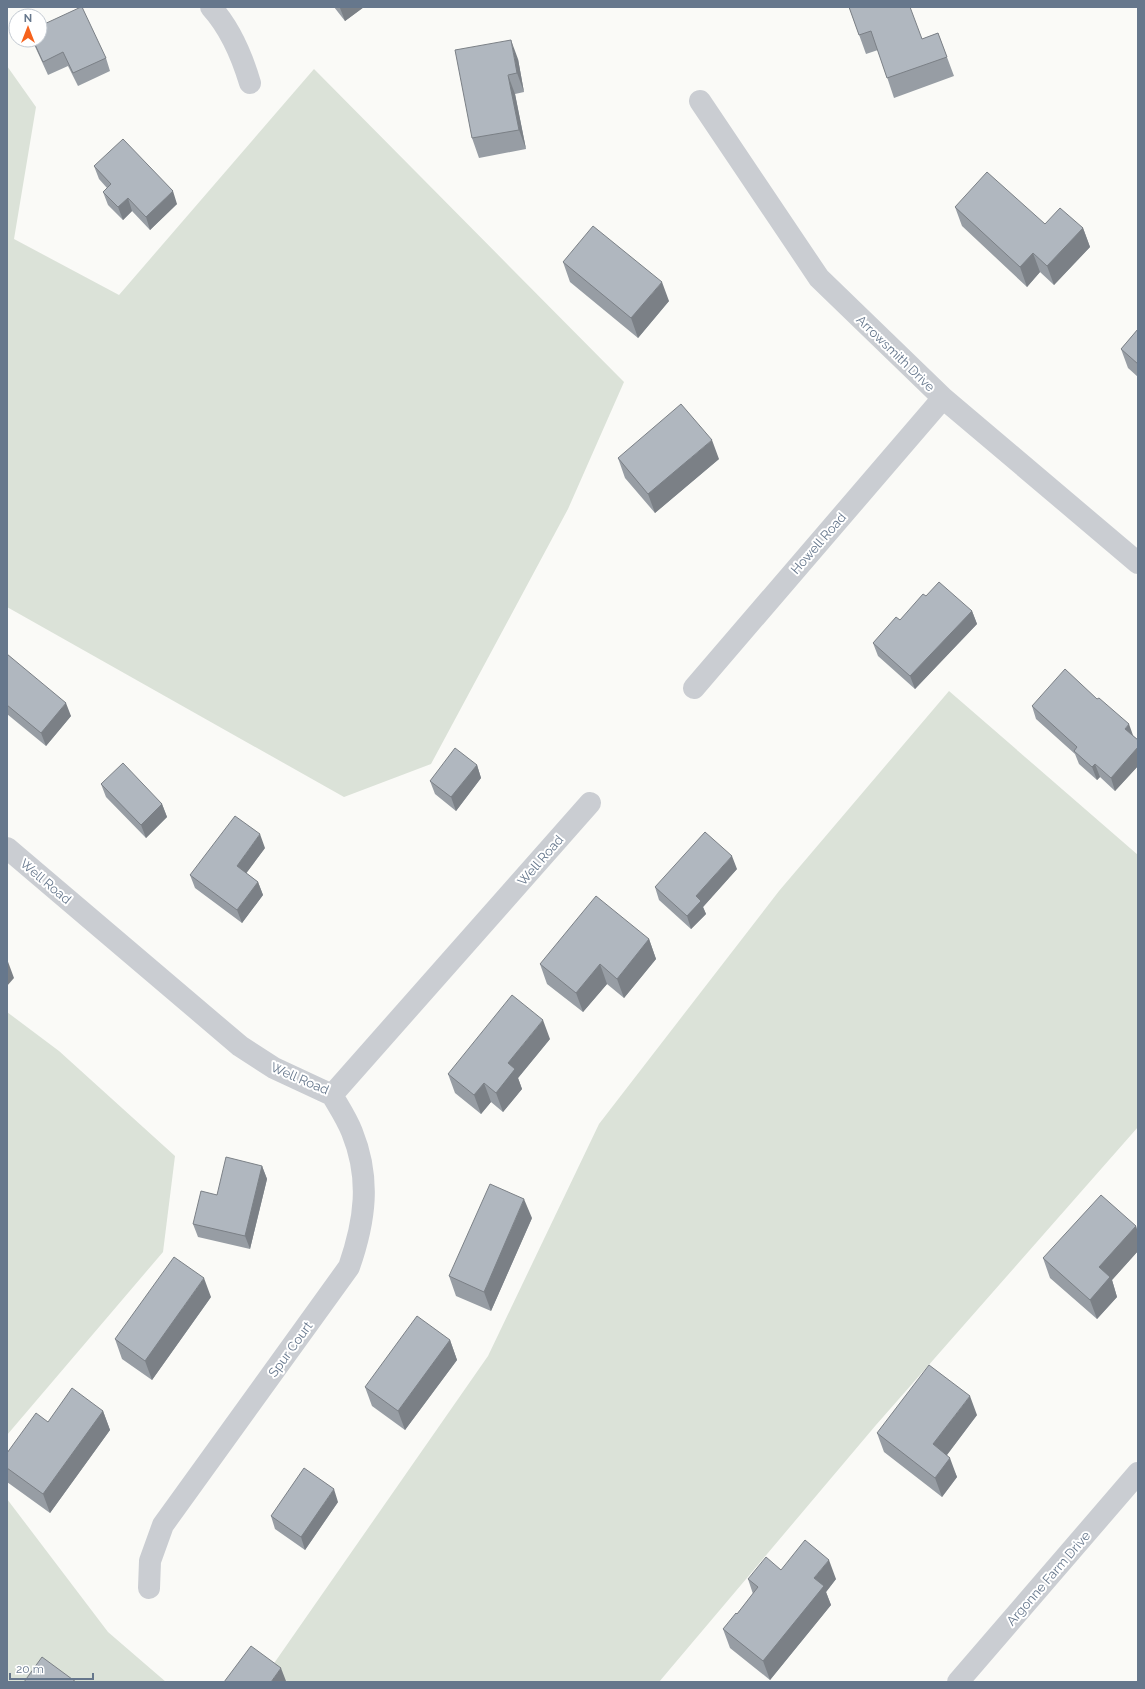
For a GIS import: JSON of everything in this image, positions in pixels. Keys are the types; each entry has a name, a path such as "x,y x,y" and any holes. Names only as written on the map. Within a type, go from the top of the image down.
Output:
{"street":[{"path":"211,7 220,17 244,62 250,83"},
{"name":"Arrowsmith Drive","path":"700,101 819,278 943,398 1138,563"},
{"name":"Howell Road","path":"694,688 943,398"},
{"name":"Well Road","path":"7,848 240,1046 274,1068 332,1094 590,803"},
{"name":"Spur Court","path":"148,1588 150,1561 163,1525 349,1267 359,1237 364,1206 363,1166 352,1132 332,1094"},
{"name":"Argonne Farm Drive","path":"958,1682 1138,1473"}],"shaded area":[{"path":"7,66 36,107 14,239 119,295 314,69 624,382 568,509 431,764 344,797 7,607"},
{"path":"949,691 1138,855 1138,1127 876,1425 659,1682 261,1682 488,1356 599,1124 779,891"},
{"path":"7,1012 59,1051 175,1156 163,1252 7,1435"},
{"path":"7,1499 108,1632 166,1682 7,1682"}],"building":[{"path":"82,7 106,58 73,73 63,52 43,62 37,48 48,48 48,22"},
{"path":"849,7 910,7 922,39 938,33 947,57 887,78 871,31 859,35"},
{"path":"511,40 517,73 508,75 519,130 472,138 455,50"},
{"path":"123,139 173,191 146,217 128,198 118,207 103,192 111,184 94,166"},
{"path":"987,172 1045,224 1060,208 1083,228 1047,266 1033,253 1020,267 955,207"},
{"path":"593,226 662,282 631,318 563,262"},
{"path":"1138,329 1138,364 1121,349"},
{"path":"681,404 712,440 648,494 618,458"},
{"path":"939,582 972,611 910,676 873,643 896,617 900,620 923,594 926,596"},
{"path":"7,654 66,703 41,733 7,705"},
{"path":"1065,669 1097,699 1099,698 1129,724 1125,729 1138,740 1138,747 1111,778 1095,764 1092,767 1074,751 1077,747 1032,706"},
{"path":"455,748 477,765 451,797 430,781"},
{"path":"123,763 162,804 141,825 101,784"},
{"path":"235,816 260,834 237,866 258,882 237,910 190,875"},
{"path":"705,832 732,856 696,896 701,901 687,916 655,887"},
{"path":"596,896 649,939 617,979 600,964 576,993 540,964"},
{"path":"512,995 543,1020 508,1063 515,1069 496,1093 484,1083 474,1095 448,1074"},
{"path":"226,1157 262,1166 245,1236 193,1224 201,1191 217,1195"},
{"path":"490,1184 524,1199 484,1292 449,1276"},
{"path":"1101,1195 1136,1226 1099,1267 1110,1277 1090,1300 1043,1258"},
{"path":"174,1257 204,1278 145,1361 115,1339"},
{"path":"417,1316 450,1340 398,1411 365,1387"},
{"path":"929,1365 970,1396 933,1444 950,1458 935,1478 877,1433"},
{"path":"72,1388 103,1411 43,1494 7,1468 7,1453 36,1413 48,1422"},
{"path":"304,1468 334,1489 301,1537 271,1516"},
{"path":"805,1540 829,1560 814,1578 824,1586 763,1661 723,1629 758,1587 748,1579 766,1557 781,1570"},
{"path":"251,1646 281,1668 271,1682 224,1682"},
{"path":"42,1657 76,1682 24,1682"}]}
